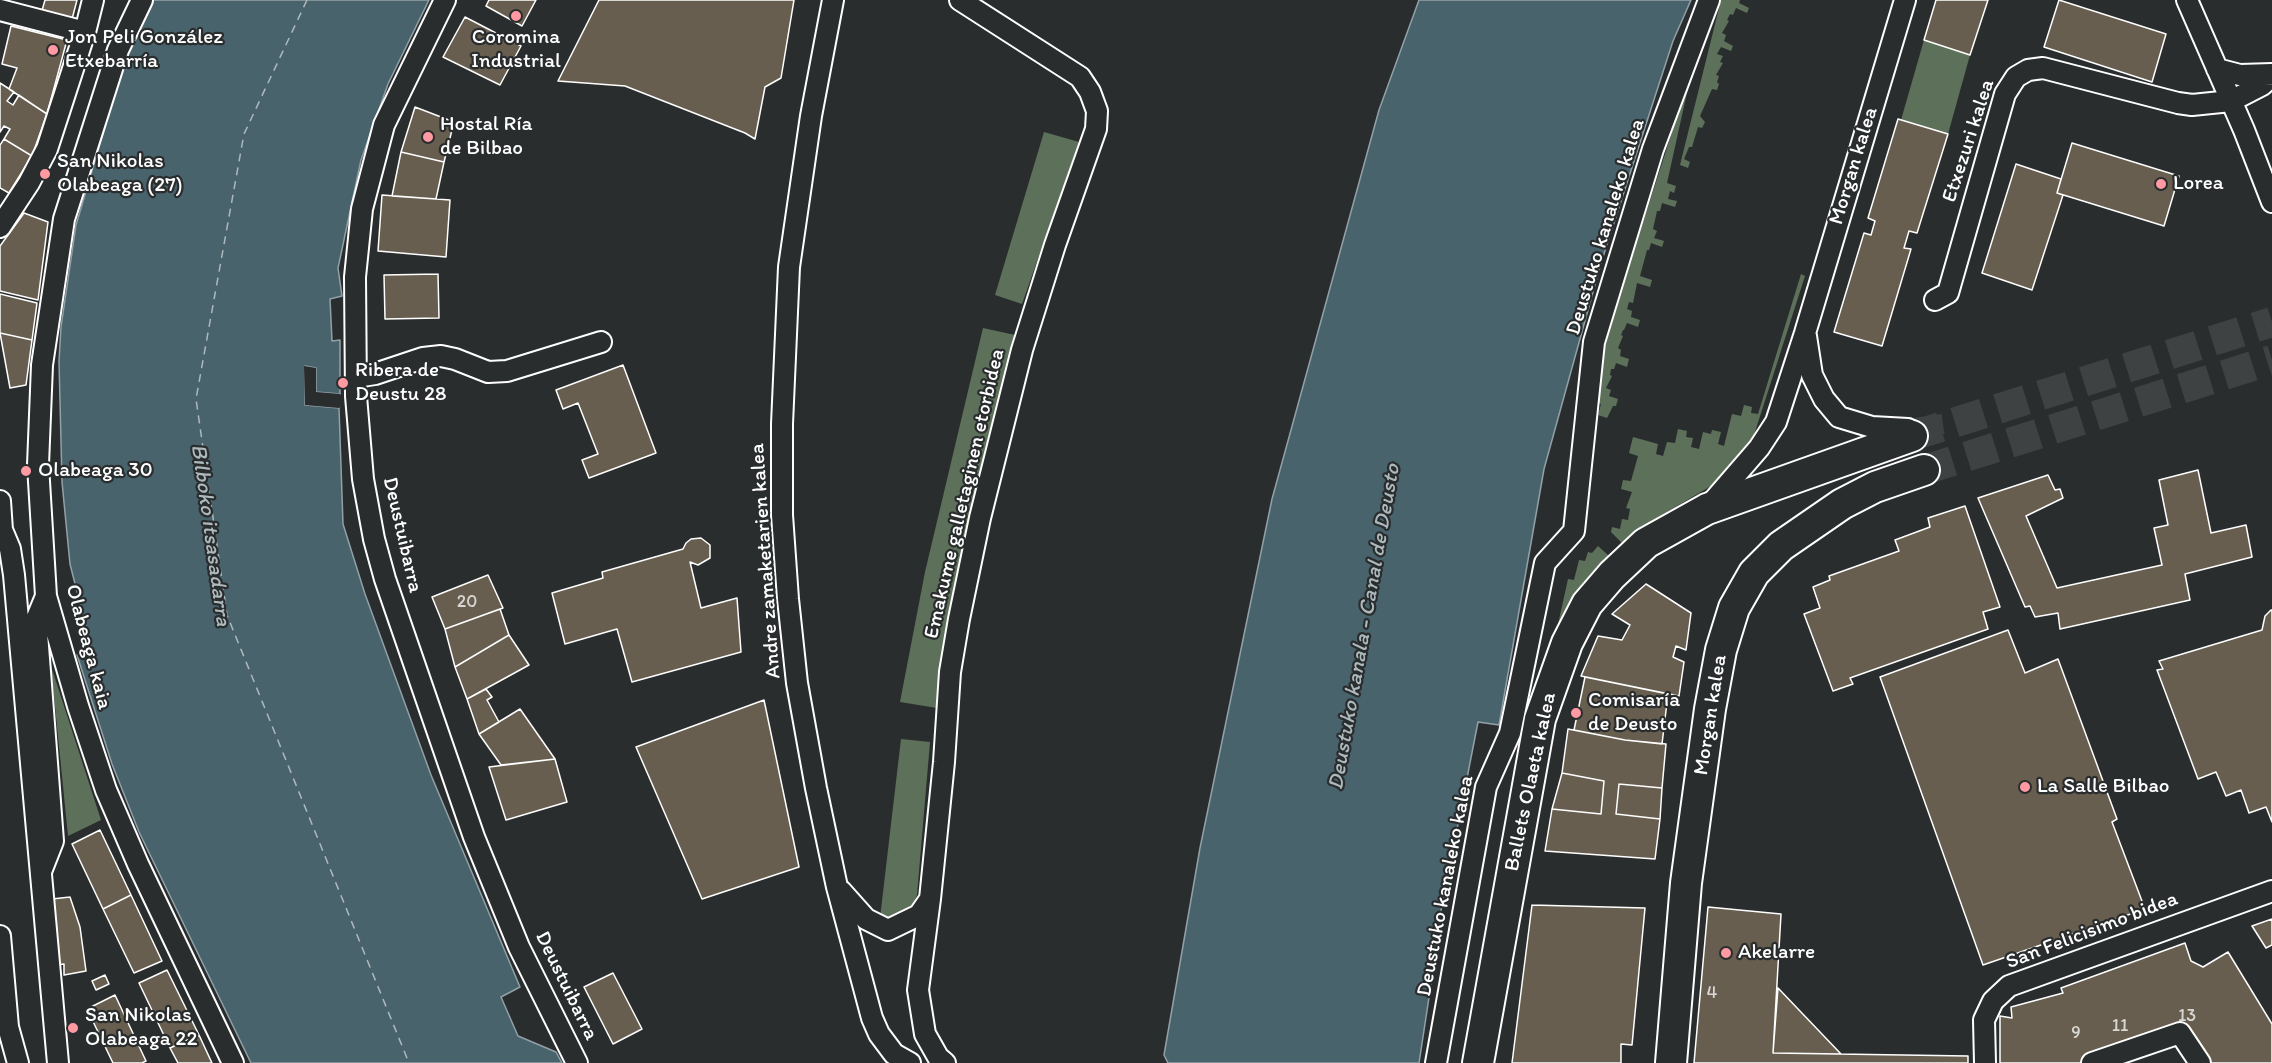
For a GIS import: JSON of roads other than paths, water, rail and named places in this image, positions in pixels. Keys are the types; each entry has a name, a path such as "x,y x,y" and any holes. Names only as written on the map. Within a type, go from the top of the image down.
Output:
{"main road":[{"name":"Morgan kalea","path":"1822,468 1910,432"},
{"name":"Ballets Olaeta kalea","path":"1478,1063 1540,719 1567,643 1587,604 1612,575 1646,543 1707,509 1822,468"},
{"name":"Morgan kalea","path":"1671,1063 1686,883 1710,709 1720,650 1734,608 1754,573 1781,546 1842,504 1875,487 1924,470"}],"street":[{"path":"0,227 29,183 47,149 93,0"},
{"name":"Deustuibarra","path":"445,0 384,125 362,209 355,277 356,377 363,479 374,539 396,612 474,837 523,956 577,1063"},
{"name":"Andre zamaketarien kalea","path":"833,0 811,116 789,267 785,333 782,515 797,683 837,887 872,1017 879,1034 894,1054 909,1063"},
{"name":"Emakume galletaginen etorbidea","path":"945,1063 938,1058 926,1034 918,990 944,762 950,672 980,518 1022,350 1055,245 1096,129 1098,111 1090,92 1080,77 960,0"},
{"name":"Deustuko kanaleko kalea","path":"1436,1063 1486,787 1510,733 1545,562 1574,531 1594,342 1653,149 1709,0"},
{"name":"Morgan kalea","path":"1707,509 1759,448 1776,422 1905,0"},
{"path":"2187,0 2272,202"},
{"name":"Olabeaga kaia","path":"140,5 118,50 65,213 42,365 39,475 46,596 78,706 106,790 138,864 233,1063"},
{"path":"0,10 85,32"},
{"name":"Etxezuri kalea","path":"1935,300 1948,293 2005,94 2016,77 2028,70 2043,68 2192,105 2231,101 2262,85 2272,75"},
{"name":"Etxezuri kalea","path":"2217,69 2240,75 2272,75"},
{"name":"Morgan kalea","path":"1805,333 1812,375 1824,399 1839,417 1872,427 1910,432"},
{"path":"356,377 375,374 423,358 441,356 488,372 507,371 601,342"},
{"path":"0,501 2,530 10,549 14,575 58,1063"},
{"path":"40,878 45,856 53,841 36,620 46,596"},
{"path":"837,887 866,919 888,930 919,915 930,899"},
{"name":"San Felicisimo bidea","path":"1985,1063 1984,1020 1993,1001 2009,986 2272,891"},
{"path":"0,936 8,1027 18,1063"},
{"path":"2092,1063 2180,1033 2200,1063"}],"water":[{"name":"Bilboko itsasadarra","path":"153,0 429,0 388,84 361,160 338,268 342,296 330,299 332,341 340,340 340,394 316,392 316,368 305,366 305,405 339,408 343,524 365,594 431,775 520,987 501,997 518,1036 556,1052 562,1063 251,1063 139,832 112,764 77,655 92,651 70,564 62,482 59,361 61,327 76,225 127,52"},
{"name":"Deustuko kanala - Canal de Deusto","path":"1419,0 1691,0 1673,41 1601,263 1544,469 1499,725 1478,722 1437,931 1439,932 1419,1063 1168,1063 1164,1055 1200,848 1272,499 1379,110"}],"tunnel":[{"path":"1912,436 2272,322"},
{"path":"1924,470 2272,360"},
{"path":"1908,429 1943,424"}],"place":[{"name":"Coromina Industrial","path":"516,16"},
{"name":"Jon Peli González Etxebarría","path":"53,50"},
{"name":"Hostal Ría de Bilbao","path":"428,137"},
{"name":"San Nikolas Olabeaga (27)","path":"45,174"},
{"name":"Lorea","path":"2161,184"},
{"name":"Ribera de Deustu 28","path":"343,383"},
{"name":"Olabeaga 30","path":"26,471"},
{"name":"Comisaría de Deusto","path":"1576,713"},
{"name":"La Salle Bilbao","path":"2025,787"},
{"name":"Akelarre","path":"1726,953"},
{"name":"San Nikolas Olabeaga 22","path":"73,1028"}]}
